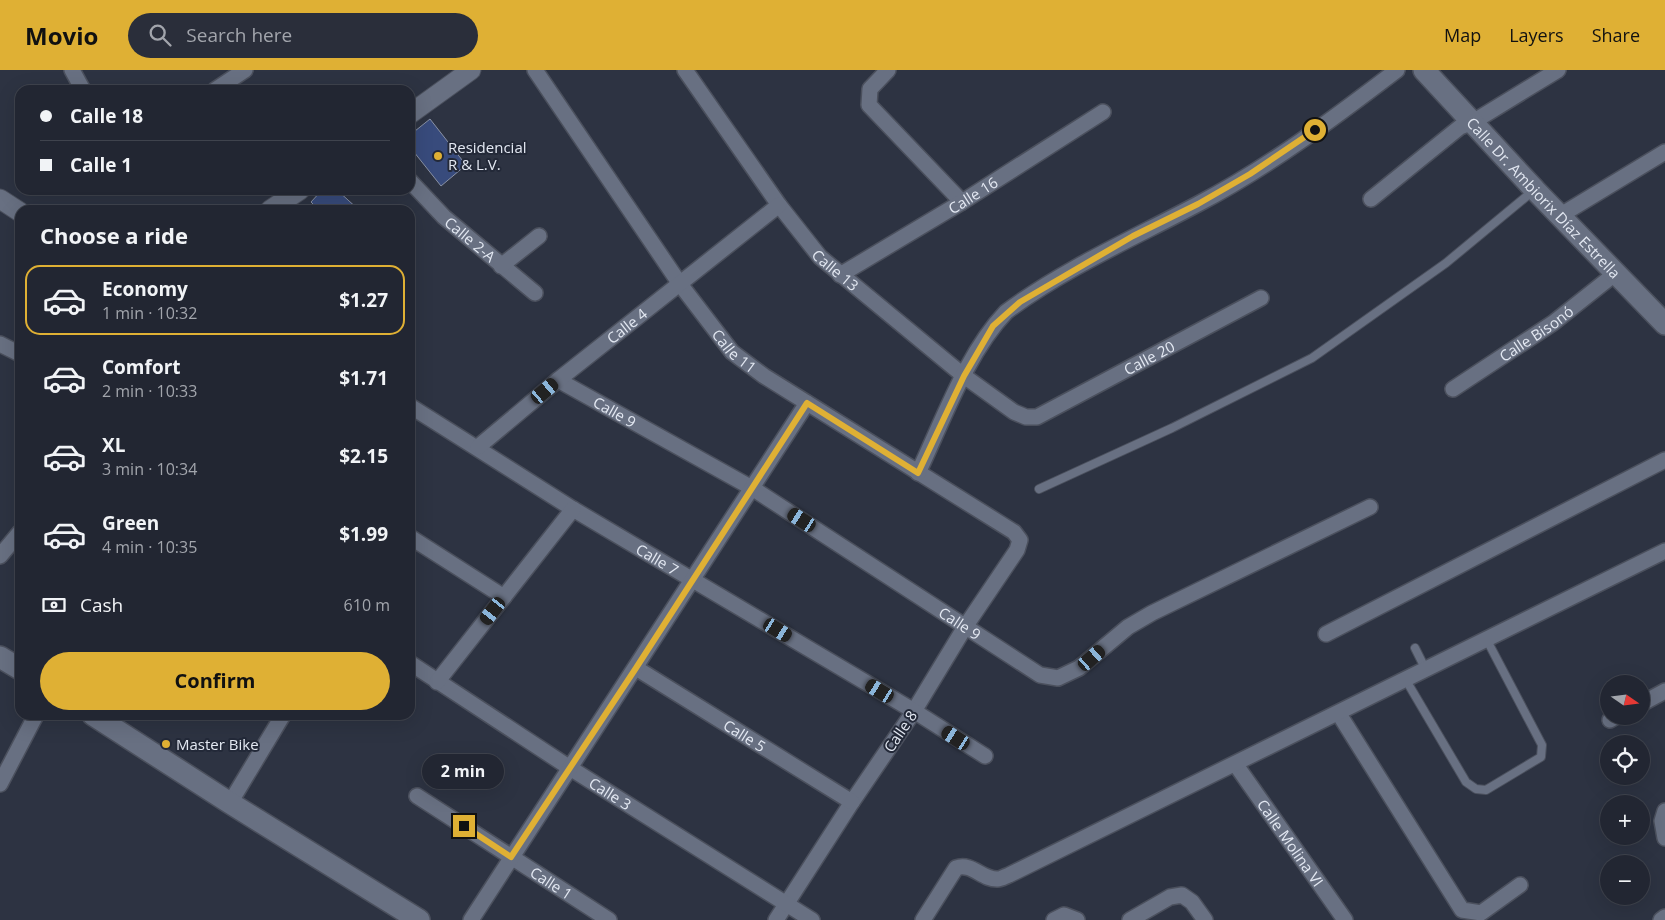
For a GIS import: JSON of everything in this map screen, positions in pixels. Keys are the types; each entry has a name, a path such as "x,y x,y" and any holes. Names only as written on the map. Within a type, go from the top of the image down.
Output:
{"main road":[{"name":"Calle Dr. Ambiorix Díaz Estrella","path":"1424,70 1535,190 1616,273 1661,313"},
{"path":"0,657 15,666"},
{"path":"101,720 230,803 420,920"}],"street":[{"path":"72,70 80,85"},
{"path":"220,81 245,70"},
{"name":"Calle 11","path":"535,70 680,284 732,352 746,364 807,403 1014,532 1020,540"},
{"name":"Calle 13","path":"685,70 779,205 820,257 964,376 1019,415 1037,417"},
{"path":"888,70 870,89 869,105 962,202"},
{"path":"918,473 964,376 993,326 1020,302 1133,236 1198,204 1250,174 1397,70"},
{"path":"1370,199 1460,127 1473,122 1558,70"},
{"path":"415,110 460,73"},
{"name":"Calle 16","path":"840,275 962,202 1103,112"},
{"path":"1561,215 1665,152"},
{"name":"Calle 2-A","path":"415,186 444,217 535,293"},
{"path":"278,205 292,195"},
{"path":"0,200 15,209"},
{"name":"Calle 4","path":"478,448 558,380 779,205"},
{"path":"501,266 539,236"},
{"name":"Calle Bisonó","path":"1453,389 1553,323 1616,273"},
{"name":"Calle 20","path":"1037,417 1261,298"},
{"path":"0,344 15,352"},
{"name":"Calle 9","path":"558,380 752,488 1040,675 1058,678 1080,668 1128,627 1152,613 1370,506"},
{"path":"471,920 807,403"},
{"name":"Calle 7","path":"415,409 573,509 914,711 985,756"},
{"path":"1326,634 1665,460"},
{"path":"437,682 573,509"},
{"path":"0,556 15,538"},
{"path":"415,540 504,597"},
{"name":"Calle 8","path":"776,920 852,802 914,711 965,627 1016,550 1020,540"},
{"path":"923,920 956,868 969,867 983,875 997,879 1009,876 1339,714 1408,683 1426,670 1489,643 1665,551"},
{"name":"Calle 3","path":"415,667 570,768 812,920"},
{"name":"Calle 5","path":"636,668 852,802"},
{"path":"1650,699 1665,691"},
{"path":"1339,714 1462,910 1481,913 1520,885"},
{"path":"0,784 33,720"},
{"path":"230,803 279,720"},
{"name":"Calle Molina VI","path":"1236,765 1345,920"},
{"name":"Calle 1","path":"417,796 609,920"},
{"path":"1665,811 1662,821 1665,838"},
{"path":"1130,920 1170,897 1182,895 1192,902 1205,920"},
{"path":"1054,920 1064,915 1077,920"},
{"path":"1661,920 1665,917"}],"lane":[{"path":"1039,489 1172,428 1312,358 1446,263 1535,190"},
{"path":"1408,683 1466,782 1476,789 1486,790 1541,757 1542,745 1489,643"},
{"path":"1415,648 1426,670"}],"building":[{"name":"Residencial R & L.V.","path":"430,119 466,165 441,186 415,153 415,131"},
{"path":"317,195 342,195 354,205 314,205 311,202"}],"place":[{"name":"Residencial R & L.V.","path":"438,156"},
{"name":"Master Bike","path":"166,744"}],"route":[{"path":"464,826 511,857 807,403 918,473 964,376 993,326 1006,312 1133,236 1198,204 1250,174 1315,130"}]}
